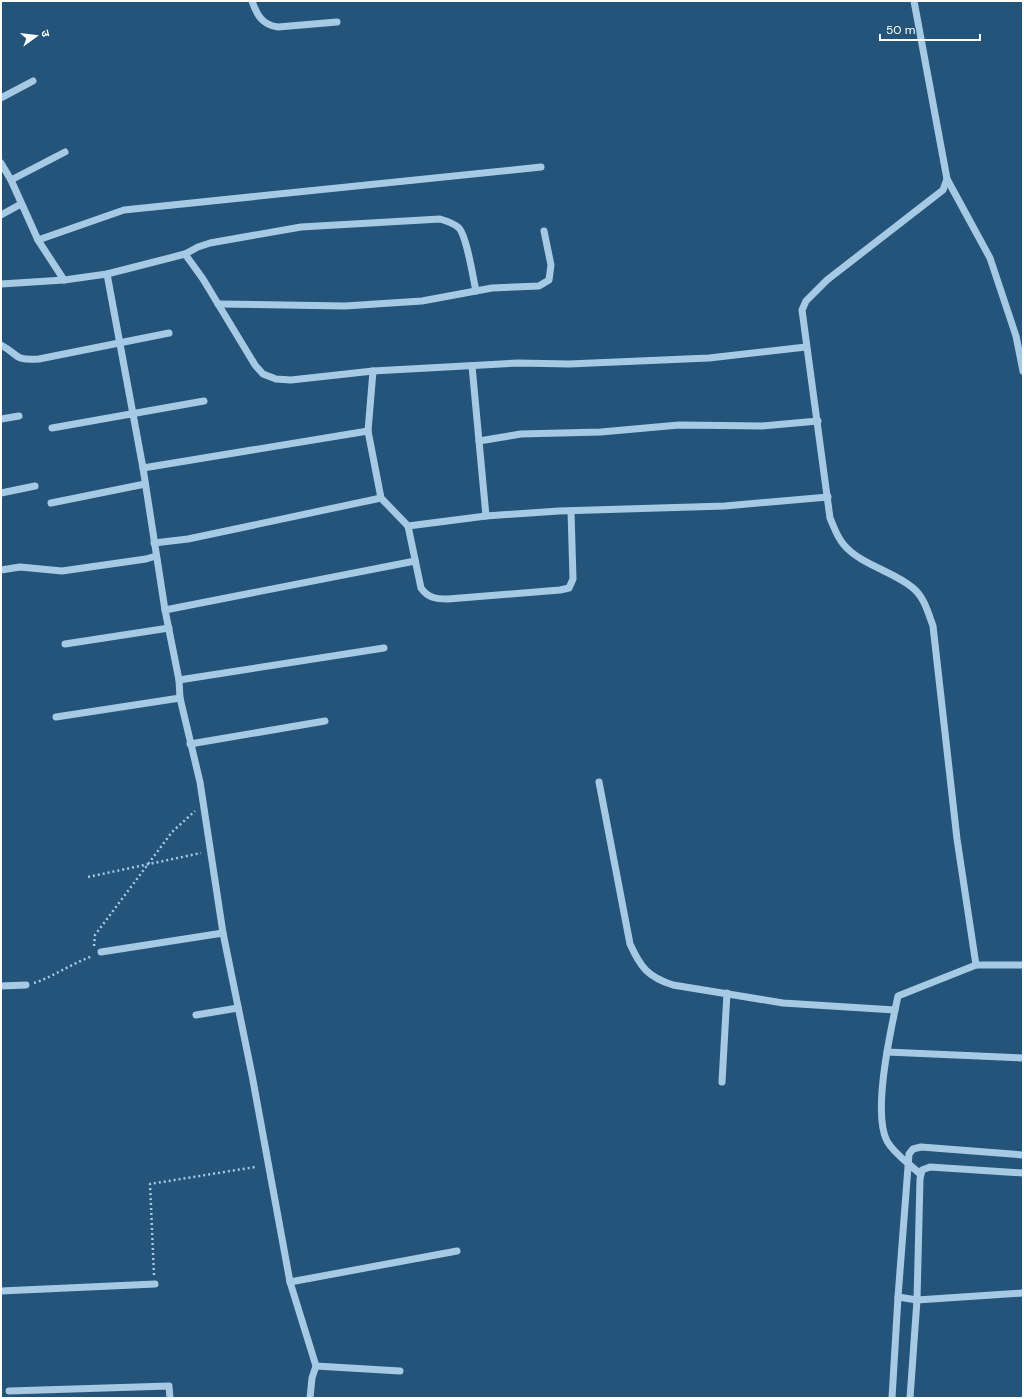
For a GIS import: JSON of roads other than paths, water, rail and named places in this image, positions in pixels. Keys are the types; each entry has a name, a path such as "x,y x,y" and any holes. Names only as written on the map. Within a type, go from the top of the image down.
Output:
{"street":[{"path":"252,1 256,13 270,26 278,27 337,22"},
{"path":"914,1 947,179 990,258 1016,336 1023,371"},
{"path":"1,98 33,81"},
{"path":"11,180 65,152"},
{"path":"1,163 11,180 38,240 64,280"},
{"path":"38,240 124,210 541,167"},
{"path":"947,179 943,190 827,280 806,301 802,310 830,518 836,534 844,546 859,557 913,588 925,603 932,626 957,839 976,965"},
{"path":"1,215 21,204"},
{"path":"1,284 64,280 107,274 185,254 198,247 210,244 301,227 440,219 453,223 460,229 464,238 476,291"},
{"path":"218,304 345,306 422,301 492,288 539,286 549,280 551,265 544,230"},
{"path":"185,254 218,304 255,365 263,374 276,379 291,380 373,371 518,363 569,364 709,358 806,347"},
{"path":"107,274 143,468 180,698 200,782 209,851 223,932 290,1282 316,1366 312,1378 310,1398"},
{"path":"1,345 15,356 25,360 39,359 169,333"},
{"path":"472,366 486,516"},
{"path":"373,371 368,431 381,498 408,526 422,588 431,597 456,598 568,588 573,579 571,511"},
{"path":"52,428 204,400"},
{"path":"1,419 19,416"},
{"path":"479,441 521,434 601,432 679,425 762,426 818,421"},
{"path":"143,468 368,431"},
{"path":"51,503 145,484"},
{"path":"1,493 35,486"},
{"path":"408,526 486,516 571,511 725,506 828,497"},
{"path":"154,543 188,539 381,498"},
{"path":"1,570 20,566 62,571 146,559 156,556"},
{"path":"165,610 415,561"},
{"path":"65,644 169,628"},
{"path":"178,680 384,648"},
{"path":"56,717 180,698"},
{"path":"190,744 325,721"},
{"path":"599,782 630,944 638,960 648,974 658,980 673,985 783,1003 895,1010"},
{"path":"99,953 223,932"},
{"path":"920,1174 888,1143 882,1130 882,1108 887,1052 898,996 976,965 1023,965"},
{"path":"1,986 26,985"},
{"path":"722,1082 727,993"},
{"path":"196,1015 238,1008"},
{"path":"887,1052 1023,1058"},
{"path":"892,1398 907,1162 910,1150 917,1148 1023,1155"},
{"path":"910,1398 918,1300 920,1174 922,1170 930,1167 1023,1173"},
{"path":"290,1282 457,1251"},
{"path":"1,1290 155,1284"},
{"path":"898,1297 918,1300 1023,1293"},
{"path":"316,1366 400,1371"},
{"path":"9,1392 169,1386 170,1398"}]}
